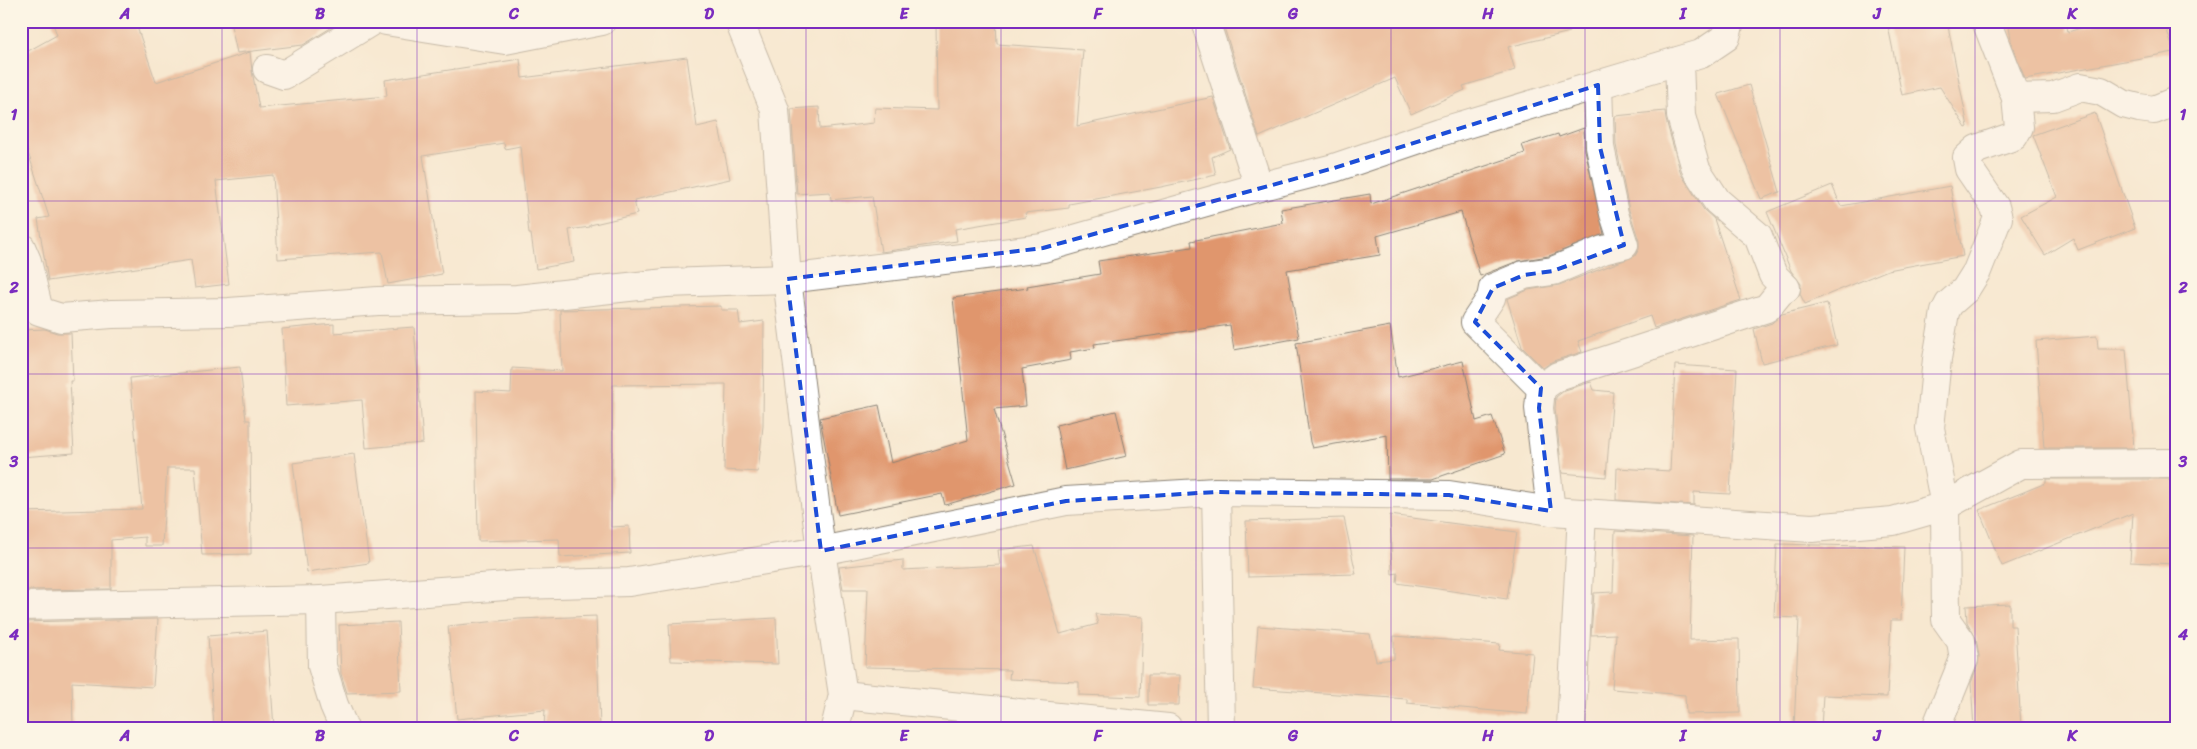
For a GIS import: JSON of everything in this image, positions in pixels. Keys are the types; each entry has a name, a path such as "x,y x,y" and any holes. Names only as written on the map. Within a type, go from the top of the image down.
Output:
{"street":[{"path":"267,70 284,75 372,21"},
{"path":"386,21 505,40 602,21"},
{"path":"739,21 775,110 787,279 821,551 843,695 835,728"},
{"path":"1204,21 1259,187"},
{"path":"21,247 27,261 39,311 61,318 112,314 228,312 378,301 517,299 666,283 787,279 1043,248 1259,187 1334,168 1440,132 1701,54 1726,37 1730,21"},
{"path":"1936,728 1964,659 1961,641 1946,620 1945,506 1930,428 1942,322 1949,304 1965,290 1977,271 1998,218 1995,207 1969,168 1967,158 1977,149 2014,136 2019,127 2016,98 1986,21"},
{"path":"1551,511 1539,408 1541,388 1558,376 1767,308 1780,292 1786,288 1773,276 1758,236 1717,202 1696,169 1681,116 1679,61"},
{"path":"1541,388 1475,322 1490,298 1493,288 1524,275 1553,272 1603,250 1624,244 1614,214 1600,147 1598,85"},
{"path":"2016,98 2053,97 2080,87 2101,91 2123,104 2139,108 2154,110 2176,101"},
{"path":"21,606 321,600 519,585 629,582 821,551 1066,501 1216,492 1449,495 1551,511 1812,528 1893,521 1945,506 2021,464 2176,463"},
{"path":"1216,492 1221,728"},
{"path":"1571,728 1582,513"},
{"path":"321,600 322,666 344,728"},
{"path":"843,695 1168,728"}],"highlighted area":[{"path":"1598,85 1600,147 1624,245 1553,271 1524,275 1493,288 1475,322 1541,388 1539,408 1551,511 1449,495 1216,492 1066,501 821,551 787,279 1043,248 1334,168"}],"building":[{"path":"52,21 135,21 156,82 250,52 259,108 387,96 385,80 520,59 522,78 687,57 697,127 718,122 730,179 634,200 637,214 590,225 590,227 569,230 574,262 536,269 531,234 529,234 520,146 505,149 504,143 423,156 442,274 388,284 382,252 278,259 273,175 216,181 229,284 195,288 191,260 48,281 38,219 49,217 21,131 21,55 57,35"},
{"path":"230,21 342,21 303,45 237,53"},
{"path":"936,21 996,21 997,44 1083,50 1077,126 1213,97 1230,149 1212,157 1216,175 1069,204 1069,208 1025,213 1026,217 955,229 957,241 881,252 872,196 831,200 830,192 797,194 791,109 819,107 820,129 874,123 875,108 937,110"},
{"path":"1222,21 1568,21 1570,32 1508,47 1515,70 1463,86 1465,90 1411,114 1395,78 1259,137"},
{"path":"1887,21 1947,21 1968,127 1966,128 1940,87 1902,95"},
{"path":"2008,21 2066,21 2068,32 2103,21 2164,21 2174,52 2025,79 2012,45"},
{"path":"1749,85 1780,192 1761,199 1718,94"},
{"path":"1665,111 1681,174 1704,210 1714,219 1741,300 1654,328 1650,316 1578,341 1582,352 1553,361 1543,368 1522,347 1507,299 1528,290 1559,285 1635,256 1639,249 1639,241 1629,210 1616,145 1615,116"},
{"path":"2095,113 2135,228 2078,250 2073,238 2045,255 2021,216 2057,197 2033,135"},
{"path":"1584,128 1585,150 1604,234 1549,256 1518,261 1480,276 1461,212 1377,236 1380,255 1287,270 1299,338 1234,350 1230,325 1094,344 1095,348 1070,352 1071,360 1022,369 1026,406 994,409 1016,484 945,505 942,494 838,515 820,418 879,405 891,463 968,440 953,298 1028,288 1027,286 1100,274 1098,261 1192,247 1191,241 1283,223 1281,209 1370,194 1371,204 1525,153 1522,145 1558,134 1559,137"},
{"path":"1832,185 1841,206 1950,186 1963,256 1888,270 1805,304 1800,294 1801,284 1791,271 1767,212"},
{"path":"1827,303 1837,345 1762,363 1754,329 1772,323 1782,314"},
{"path":"721,306 721,310 738,310 740,324 764,321 763,426 758,472 724,470 726,384 613,385 611,527 629,526 630,553 560,557 559,539 478,541 476,391 511,393 512,368 562,371 560,310"},
{"path":"334,324 334,333 414,327 423,443 366,448 362,400 286,406 282,329"},
{"path":"1390,326 1398,377 1463,361 1476,421 1492,416 1505,454 1433,479 1388,479 1387,435 1312,448 1296,343"},
{"path":"45,329 57,333 71,333 73,381 70,381 74,453 21,457 21,330"},
{"path":"2097,336 2098,349 2126,349 2134,448 2044,448 2036,341"},
{"path":"1675,365 1737,369 1730,494 1694,492 1694,505 1616,500 1617,468 1670,471"},
{"path":"240,367 246,420 250,420 251,554 202,555 195,468 167,468 162,546 145,546 145,537 111,540 111,589 21,590 21,512 142,509 130,378"},
{"path":"1591,382 1594,390 1613,392 1606,477 1562,473 1555,408 1556,397 1565,390"},
{"path":"1116,411 1127,456 1065,470 1056,425"},
{"path":"354,454 369,563 307,572 293,463"},
{"path":"2046,479 2176,479 2176,564 2130,562 2133,513 2002,566 1979,510 2046,483"},
{"path":"1390,515 1517,532 1507,599 1397,583 1398,573 1392,574"},
{"path":"1344,518 1356,574 1248,577 1246,521"},
{"path":"1615,531 1693,536 1690,640 1739,639 1740,713 1686,714 1685,695 1612,689 1616,634 1591,635 1594,593 1613,592"},
{"path":"1777,544 1904,547 1901,620 1891,620 1887,697 1823,695 1821,728 1794,728 1799,618 1774,617"},
{"path":"1034,546 1060,634 1098,624 1095,614 1143,617 1140,697 1079,695 1079,682 1009,679 1010,670 865,667 868,589 843,589 839,567 903,560 903,570 1000,565 998,550"},
{"path":"2010,604 2010,626 2015,626 2021,728 1974,728 1971,683 1978,665 1979,656 1976,638 1967,622 1966,606"},
{"path":"596,616 600,728 544,728 545,710 457,719 448,626 519,619"},
{"path":"776,618 778,664 671,661 669,624"},
{"path":"158,619 153,687 72,682 73,728 21,728 21,622"},
{"path":"398,622 401,691 347,693 341,674 339,625"},
{"path":"1258,626 1370,634 1376,661 1394,659 1394,636 1500,644 1499,650 1533,653 1527,714 1407,703 1407,699 1253,688"},
{"path":"267,631 274,728 214,728 208,636"},
{"path":"1148,675 1180,675 1179,705 1148,705"}]}
